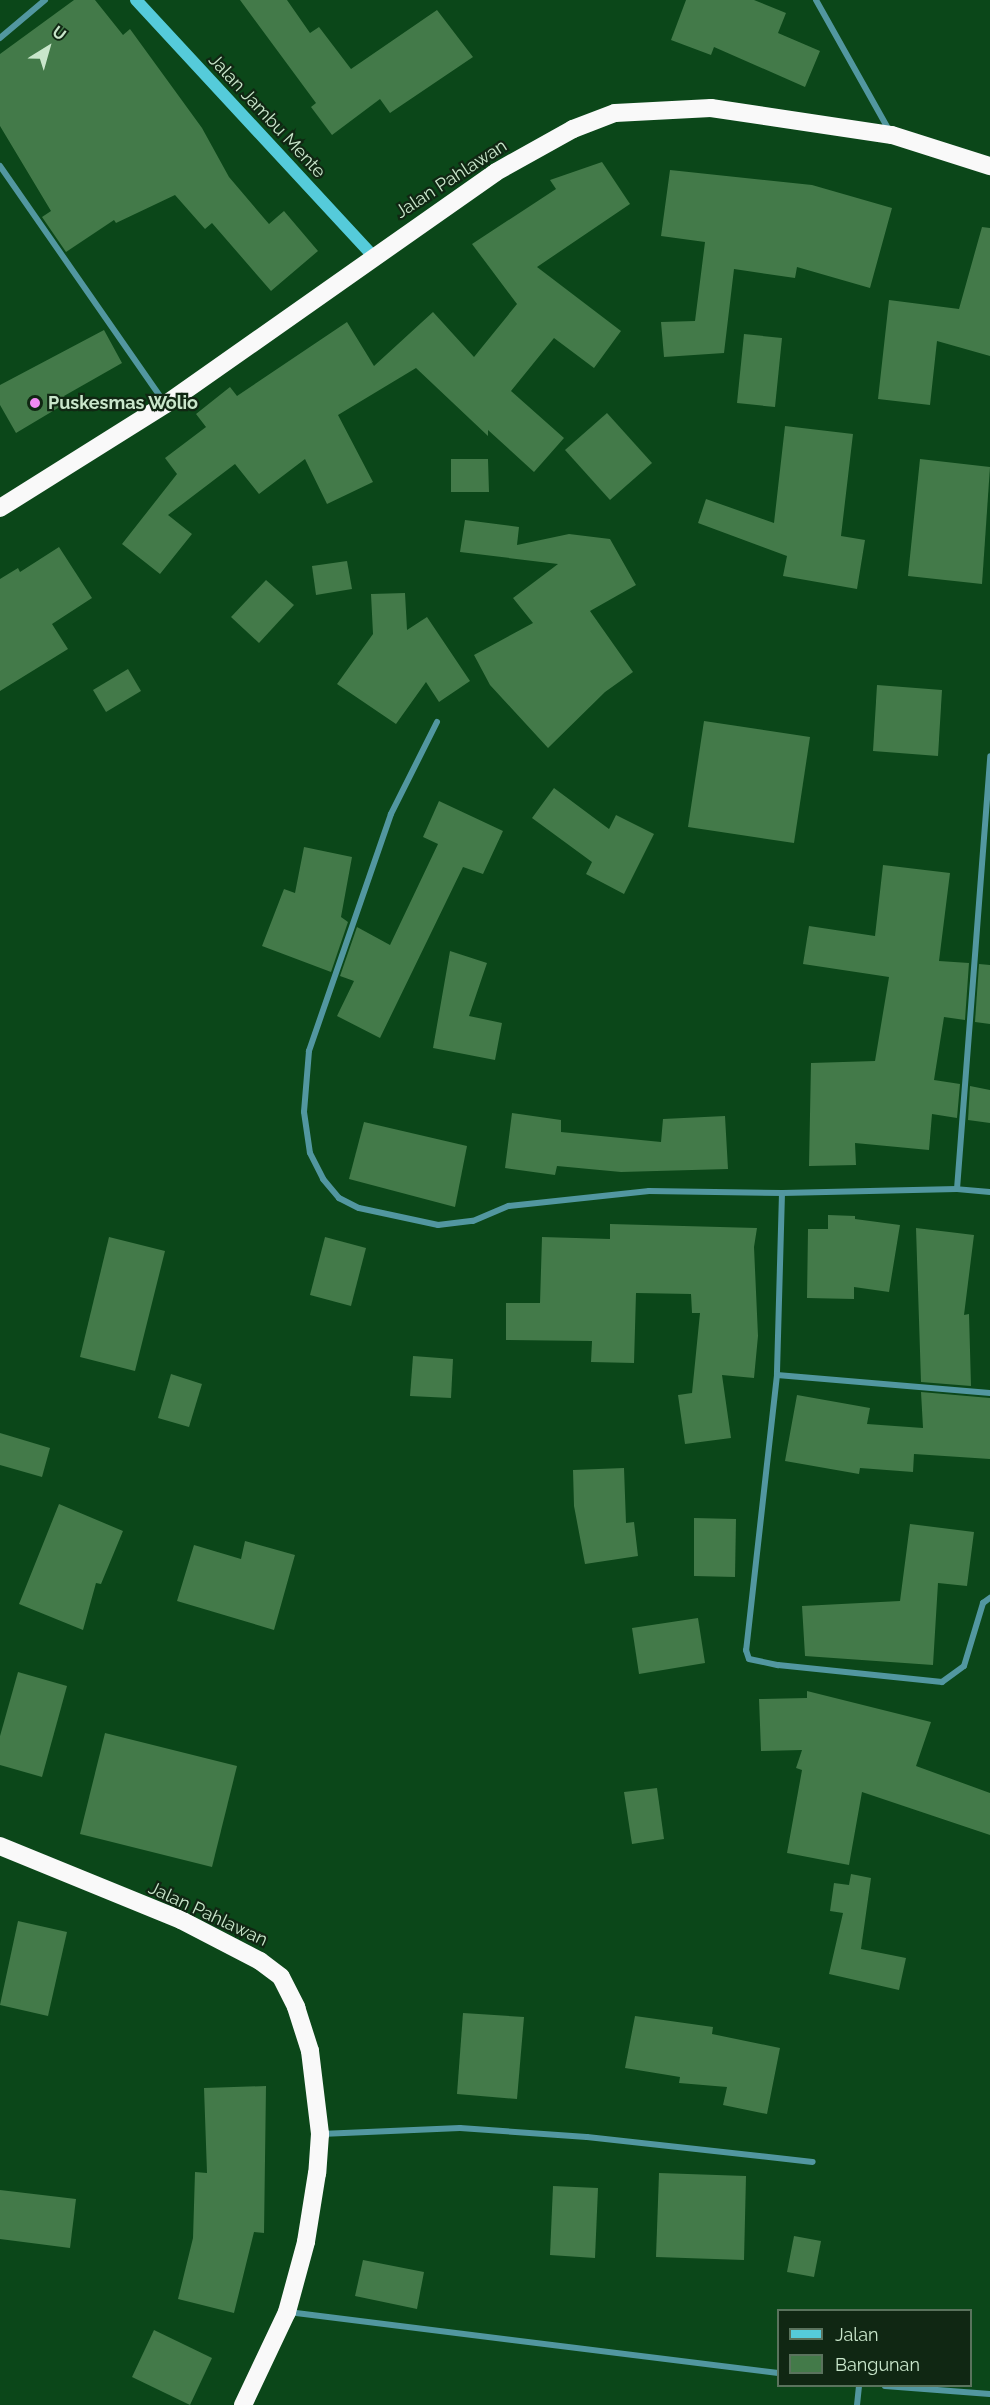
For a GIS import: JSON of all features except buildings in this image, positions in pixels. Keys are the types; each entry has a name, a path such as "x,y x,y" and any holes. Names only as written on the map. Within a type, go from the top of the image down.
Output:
{"highway":[{"name":"Jalan Pahlawan","path":"0,508 166,404 373,256 496,172 573,129 615,113 711,108 892,135 990,166"},
{"name":"Jalan Pahlawan","path":"0,1846 181,1920 271,1967 281,1977 296,2007 310,2051 320,2134 306,2242 287,2312 243,2405"}],"main road":[{"name":"Jalan Jambu Mente","path":"136,0 373,256"}],"street":[{"path":"0,38 45,0"},
{"path":"816,0 892,135"},
{"path":"0,166 166,404"},
{"path":"437,722 391,814 309,1051 304,1112 310,1153 323,1179 339,1198 359,1208 438,1226 473,1221 509,1206 649,1191 782,1193 957,1189 990,1192"},
{"path":"957,1189 990,756"},
{"path":"782,1193 777,1375 748,1623 749,1659 942,1682 964,1666 983,1603 990,1598"},
{"path":"777,1375 990,1393"},
{"path":"320,2134 460,2128 587,2137 813,2162"},
{"path":"287,2312 777,2373"},
{"path":"857,2405 859,2387"},
{"path":"908,2387 990,2394"}],"place":[{"name":"Puskesmas Wolio","path":"35,403"}]}
